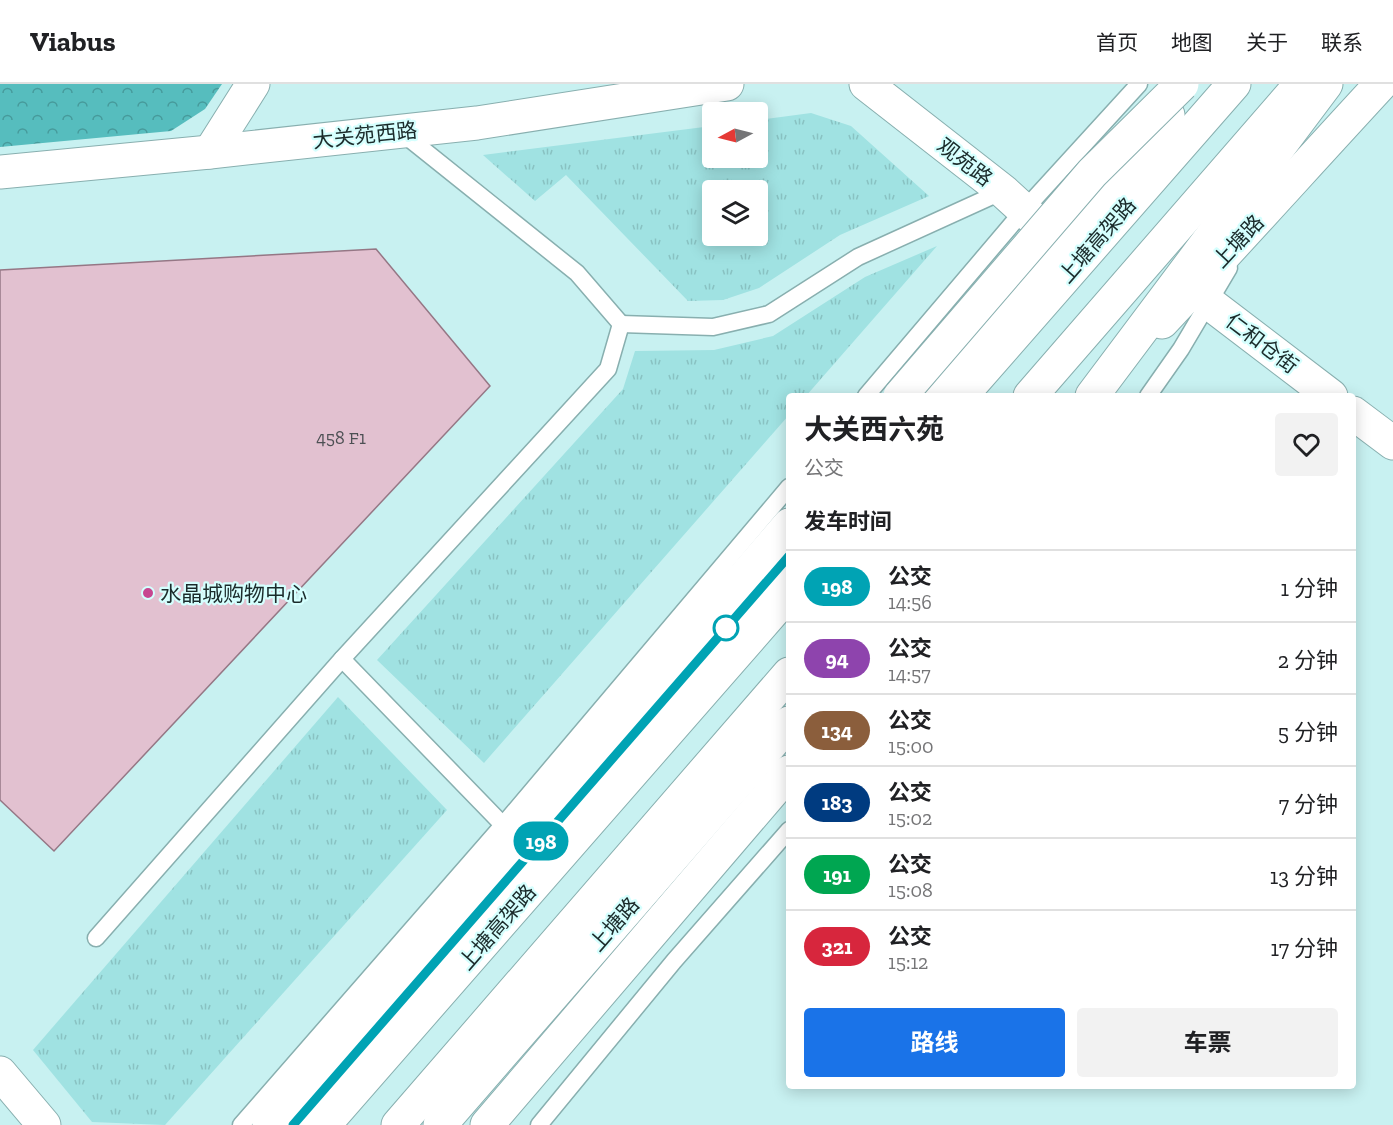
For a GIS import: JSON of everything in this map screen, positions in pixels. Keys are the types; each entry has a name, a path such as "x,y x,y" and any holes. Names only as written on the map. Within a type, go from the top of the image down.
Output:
{"main road":[{"path":"210,152 253,84"},
{"name":"大关苑西路","path":"0,171 210,152 477,123 728,84"},
{"name":"观苑路","path":"866,84 1013,201 1061,244"},
{"path":"903,393 1092,173 1182,84"},
{"path":"931,393 1061,244 1194,84"},
{"name":"上塘高架路","path":"964,393 1234,84"},
{"path":"1033,393 1301,84"},
{"path":"1095,393 1326,84"},
{"name":"上塘路","path":"1096,393 1201,296 1256,222 1381,84"},
{"name":"仁和仓街","path":"1201,296 1327,393"},
{"path":"1356,415 1393,443"},
{"path":"269,1125 786,528"},
{"path":"293,1125 786,559"},
{"name":"上塘高架路","path":"324,1125 786,596"},
{"path":"398,1125 786,677"},
{"name":"上塘路","path":"440,1125 786,726"},
{"path":"487,1125 786,776"},
{"path":"0,1073 44,1125"}],"lane":[{"path":"868,393 1013,201 1138,84"},
{"path":"399,131 577,273 621,324 713,327 769,314 858,257 1013,201"},
{"path":"1150,393 1181,349 1201,296"},
{"path":"96,938 342,659 608,369 621,324"},
{"path":"241,1125 503,825 786,491"},
{"path":"342,659 503,825"},
{"path":"539,1125 674,962 786,833"}],"green space":[{"path":"0,84 222,84 205,109 171,131 0,147"},
{"path":"811,113 851,126 929,196 840,235 759,288 723,300 688,301 566,175 535,201 483,155 702,127 702,168 768,168 768,119"},
{"path":"937,246 809,393 786,393 786,418 484,763 377,660 623,389 635,351 714,350 773,336 865,277"},
{"path":"338,697 447,810 165,1125 92,1122 33,1050"}],"building":[{"name":"水晶城购物中心","path":"376,249 490,386 54,851 0,800 0,270"}],"bus line":[{"name":"198","path":"293,1125 786,559"}],"place":[{"name":"水晶城购物中心","path":"148,593"}]}
